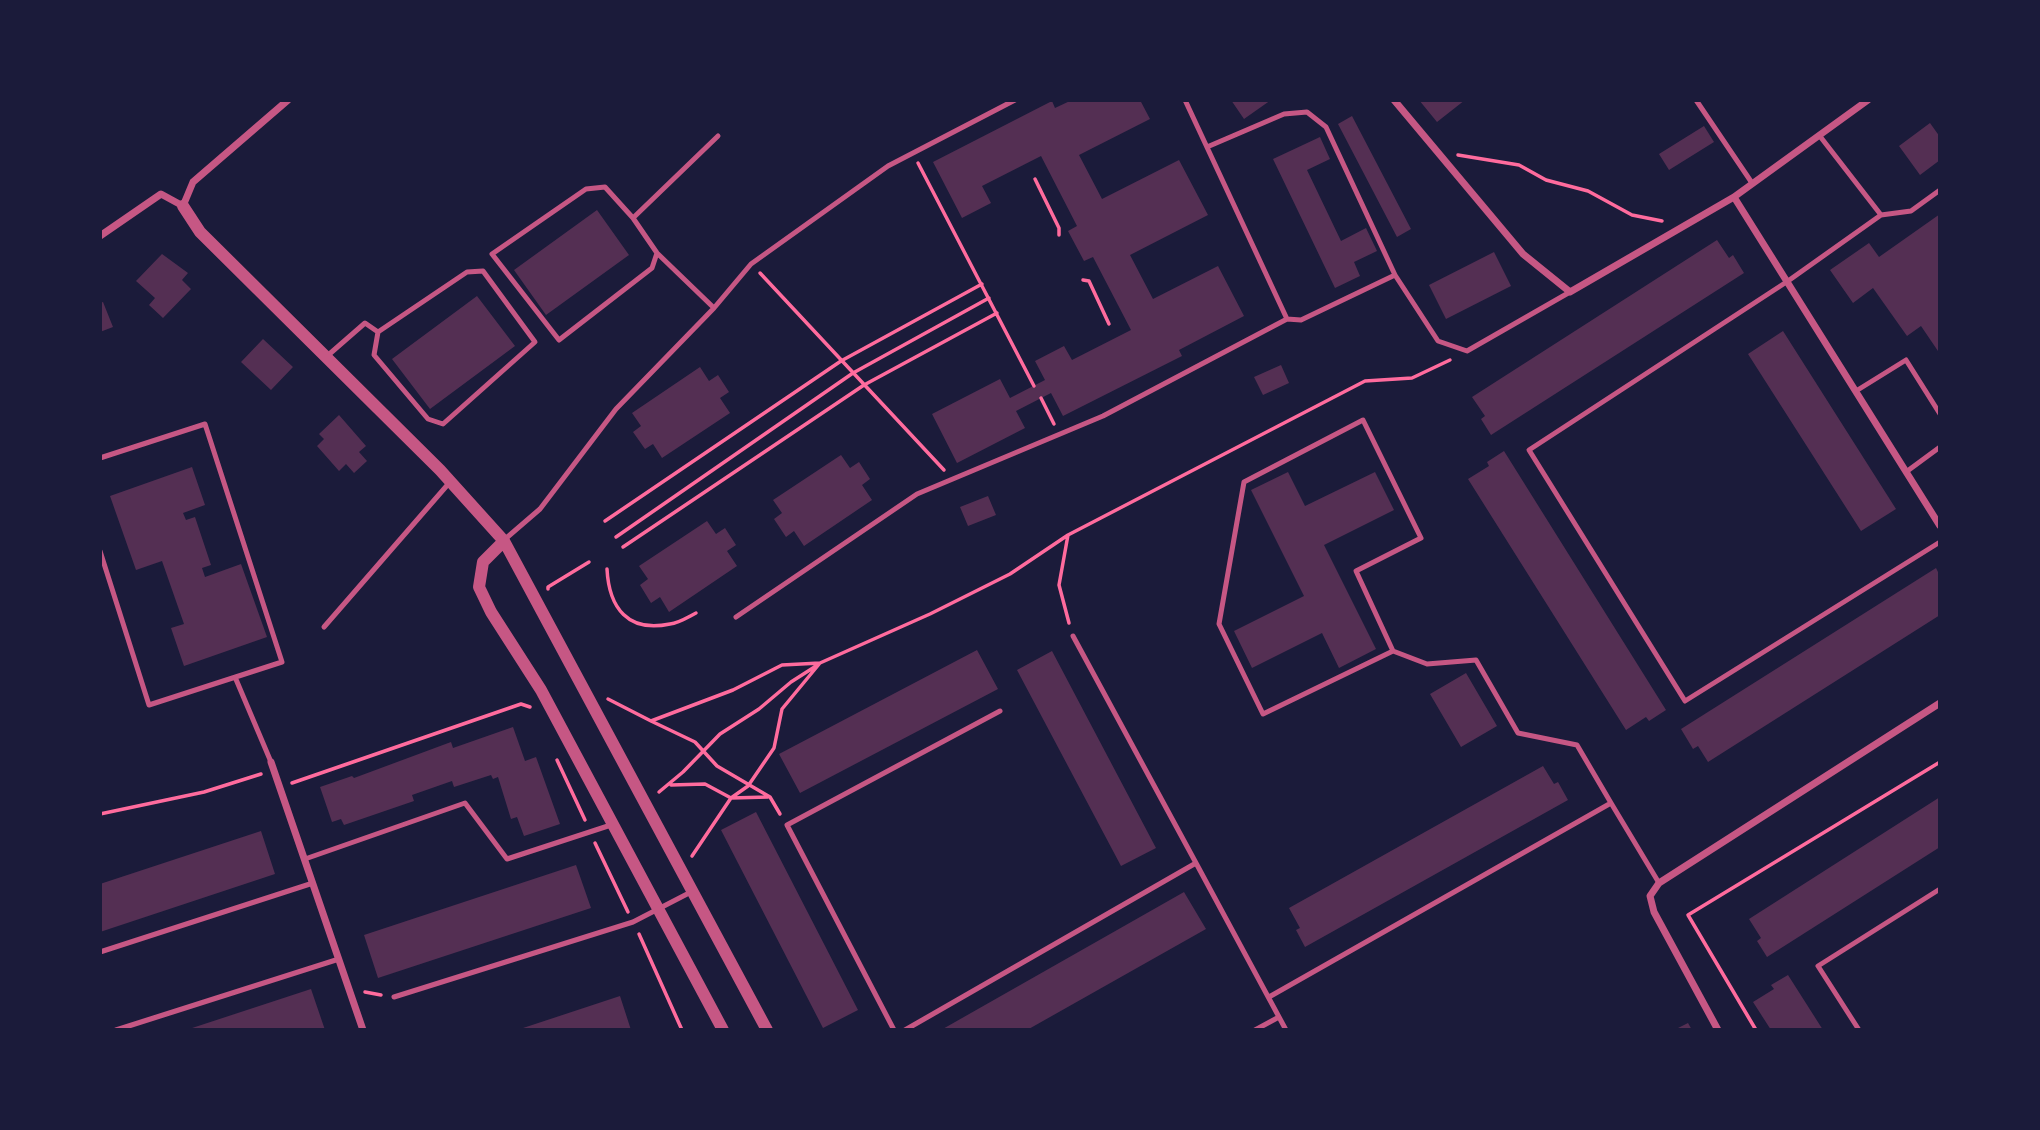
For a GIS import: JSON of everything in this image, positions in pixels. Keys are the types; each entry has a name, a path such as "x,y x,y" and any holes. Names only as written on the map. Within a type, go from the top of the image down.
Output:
{"street":[{"path":"183,206 193,182 288,100"},
{"path":"1394,100 1523,254 1570,292 1734,197 1868,100"},
{"path":"100,236 161,194 183,206 200,232 450,482 504,541 767,1030"},
{"path":"1734,197 1940,526"},
{"path":"504,541 483,562 480,587 491,612 541,690 723,1030"},
{"path":"1718,1030 1654,912 1650,897 1659,883 1940,703"},
{"path":"273,766 363,1030"}],"lane":[{"path":"504,541 540,509 616,409 715,308 751,264 888,166 1015,100"},
{"path":"1185,100 1287,319"},
{"path":"1696,100 1752,183"},
{"path":"1207,147 1284,114 1307,112 1326,127 1395,275 1438,341 1467,351 1570,292"},
{"path":"1819,135 1881,215"},
{"path":"633,218 719,136"},
{"path":"657,253 652,268 559,340 492,254 586,189 605,187 633,218 657,253 715,308"},
{"path":"1940,190 1910,211 1881,215 1787,281 1529,450 1685,701 1940,542"},
{"path":"483,271 536,342 443,424 428,419 374,355 378,332 467,272 483,271"},
{"path":"736,617 917,494 1115,410 1287,319 1301,320 1395,275"},
{"path":"326,357 365,323 378,332"},
{"path":"1856,391 1906,360 1940,414"},
{"path":"1393,651 1263,715 1219,624 1244,482 1363,421 1420,538 1356,571 1393,651 1427,664 1476,660 1518,733 1577,745 1659,883"},
{"path":"100,458 205,424 282,662 149,705 100,551"},
{"path":"1906,472 1940,447"},
{"path":"324,627 450,482"},
{"path":"1073,636 1286,1030"},
{"path":"235,677 273,766"},
{"path":"894,1030 787,825 1000,711"},
{"path":"305,859 465,803 507,859 611,825"},
{"path":"1269,997 1611,803"},
{"path":"905,1030 1196,863"},
{"path":"100,953 313,883"},
{"path":"1859,1030 1818,966 1940,889"},
{"path":"394,998 633,922 691,892"},
{"path":"116,1030 339,959"},
{"path":"1255,1030 1279,1017"}],"path":[{"path":"913,152 1034,386"},
{"path":"1439,153 1519,165 1546,180 1588,191 1632,215 1687,224"},
{"path":"1035,178 1059,228 1059,235"},
{"path":"751,264 953,480"},
{"path":"1083,280 1088,281 1110,324"},
{"path":"605,521 841,361 982,284"},
{"path":"616,537 853,373 989,298"},
{"path":"623,547 864,385 997,313"},
{"path":"657,794 720,734 759,709 791,682 820,663 930,614 1010,574 1068,535 1365,381 1412,378 1467,351"},
{"path":"1041,398 1060,435"},
{"path":"1068,535 1059,586 1073,636"},
{"path":"607,569 608,590 621,614 645,626 672,624 696,613"},
{"path":"652,721 733,690 782,665 820,663"},
{"path":"691,857 732,798 748,786 774,748 782,709 820,663"},
{"path":"606,698 695,742 717,766 770,797 787,825"},
{"path":"281,787 521,704 532,708"},
{"path":"556,757 682,1030"},
{"path":"1756,1030 1688,915 1940,762"},
{"path":"100,814 204,792 273,766"},
{"path":"669,785 705,784 732,798 770,797"},
{"path":"349,988 394,998"}],"building":[{"path":"1072,100 1140,100 1150,119 1079,155 1102,199 1179,160 1208,215 1130,255 1153,299 1218,266 1244,316 1179,350 1182,356 1063,416 1051,393 1016,411 1025,428 957,463 932,414 1000,379 1010,398 1045,380 1035,361 1064,346 1072,360 1131,330 1093,257 1084,261 1068,231 1077,226 1041,156 982,186 991,203 962,218 933,162 1052,101 1055,108"},
{"path":"1231,100 1271,100 1244,119"},
{"path":"1419,100 1465,100 1437,122"},
{"path":"1352,116 1411,229 1397,237 1338,124"},
{"path":"1930,123 1940,137 1940,160 1920,175 1899,146"},
{"path":"1704,126 1714,142 1669,170 1659,154"},
{"path":"1320,137 1330,159 1307,170 1341,241 1366,228 1377,251 1354,262 1360,276 1335,288 1273,159"},
{"path":"597,210 629,255 546,315 514,270"},
{"path":"1940,214 1940,354 1921,326 1907,336 1873,288 1853,303 1830,270 1869,243 1879,257"},
{"path":"1717,240 1729,258 1733,255 1744,273 1491,435 1481,419 1485,416 1472,397"},
{"path":"1494,252 1511,286 1446,319 1429,285"},
{"path":"162,254 188,273 182,280 191,289 163,318 149,305 155,298 136,281"},
{"path":"477,296 515,346 430,409 392,359"},
{"path":"103,302 113,327 100,332 100,303"},
{"path":"1783,331 1896,509 1861,531 1748,354"},
{"path":"263,339 293,367 271,390 241,362"},
{"path":"1281,365 1289,383 1263,395 1254,377"},
{"path":"700,367 709,381 718,375 729,392 720,398 730,413 662,458 653,444 645,449 633,432 641,426 632,413"},
{"path":"339,415 366,446 359,452 367,461 354,473 346,464 339,471 317,446 324,439 319,434"},
{"path":"1504,451 1666,710 1649,721 1646,717 1626,730 1468,479 1489,466 1487,462"},
{"path":"841,455 850,468 859,462 870,479 862,485 872,500 804,546 794,531 786,537 774,519 782,513 773,500"},
{"path":"192,467 205,505 183,513 186,520 195,517 211,565 202,568 205,577 241,564 267,637 184,666 171,628 184,624 162,561 136,570 110,496"},
{"path":"1288,472 1305,506 1375,472 1394,510 1324,545 1376,649 1339,668 1322,633 1252,668 1234,631 1304,596 1251,490"},
{"path":"988,496 996,515 968,526 960,507"},
{"path":"707,521 716,534 725,528 736,545 727,551 737,566 669,612 660,597 651,603 640,585 648,579 639,566"},
{"path":"1936,568 1940,576 1940,615 1708,762 1698,746 1693,749 1681,729"},
{"path":"977,650 998,689 800,793 779,754"},
{"path":"1052,651 1156,848 1121,866 1017,670"},
{"path":"1466,673 1497,726 1461,747 1430,694"},
{"path":"513,727 525,761 536,757 560,824 524,836 517,817 511,819 498,777 493,779 491,775 454,787 452,781 412,795 414,801 344,825 341,819 332,822 320,787 352,776 354,778 451,742 453,748"},
{"path":"1543,766 1554,784 1558,782 1568,800 1305,947 1296,930 1300,928 1289,908"},
{"path":"1940,797 1940,847 1767,957 1757,941 1761,938 1749,919"},
{"path":"756,812 858,1010 823,1028 721,830"},
{"path":"261,831 275,874 100,932 100,884"},
{"path":"576,865 591,908 378,978 364,935"},
{"path":"1184,892 1206,929 1027,1030 941,1030"},
{"path":"1788,975 1823,1030 1771,1030 1753,1002 1774,989 1771,985"},
{"path":"311,989 325,1030 186,1030"},
{"path":"620,996 631,1030 517,1030"},
{"path":"1688,1023 1692,1030 1674,1030"}]}
